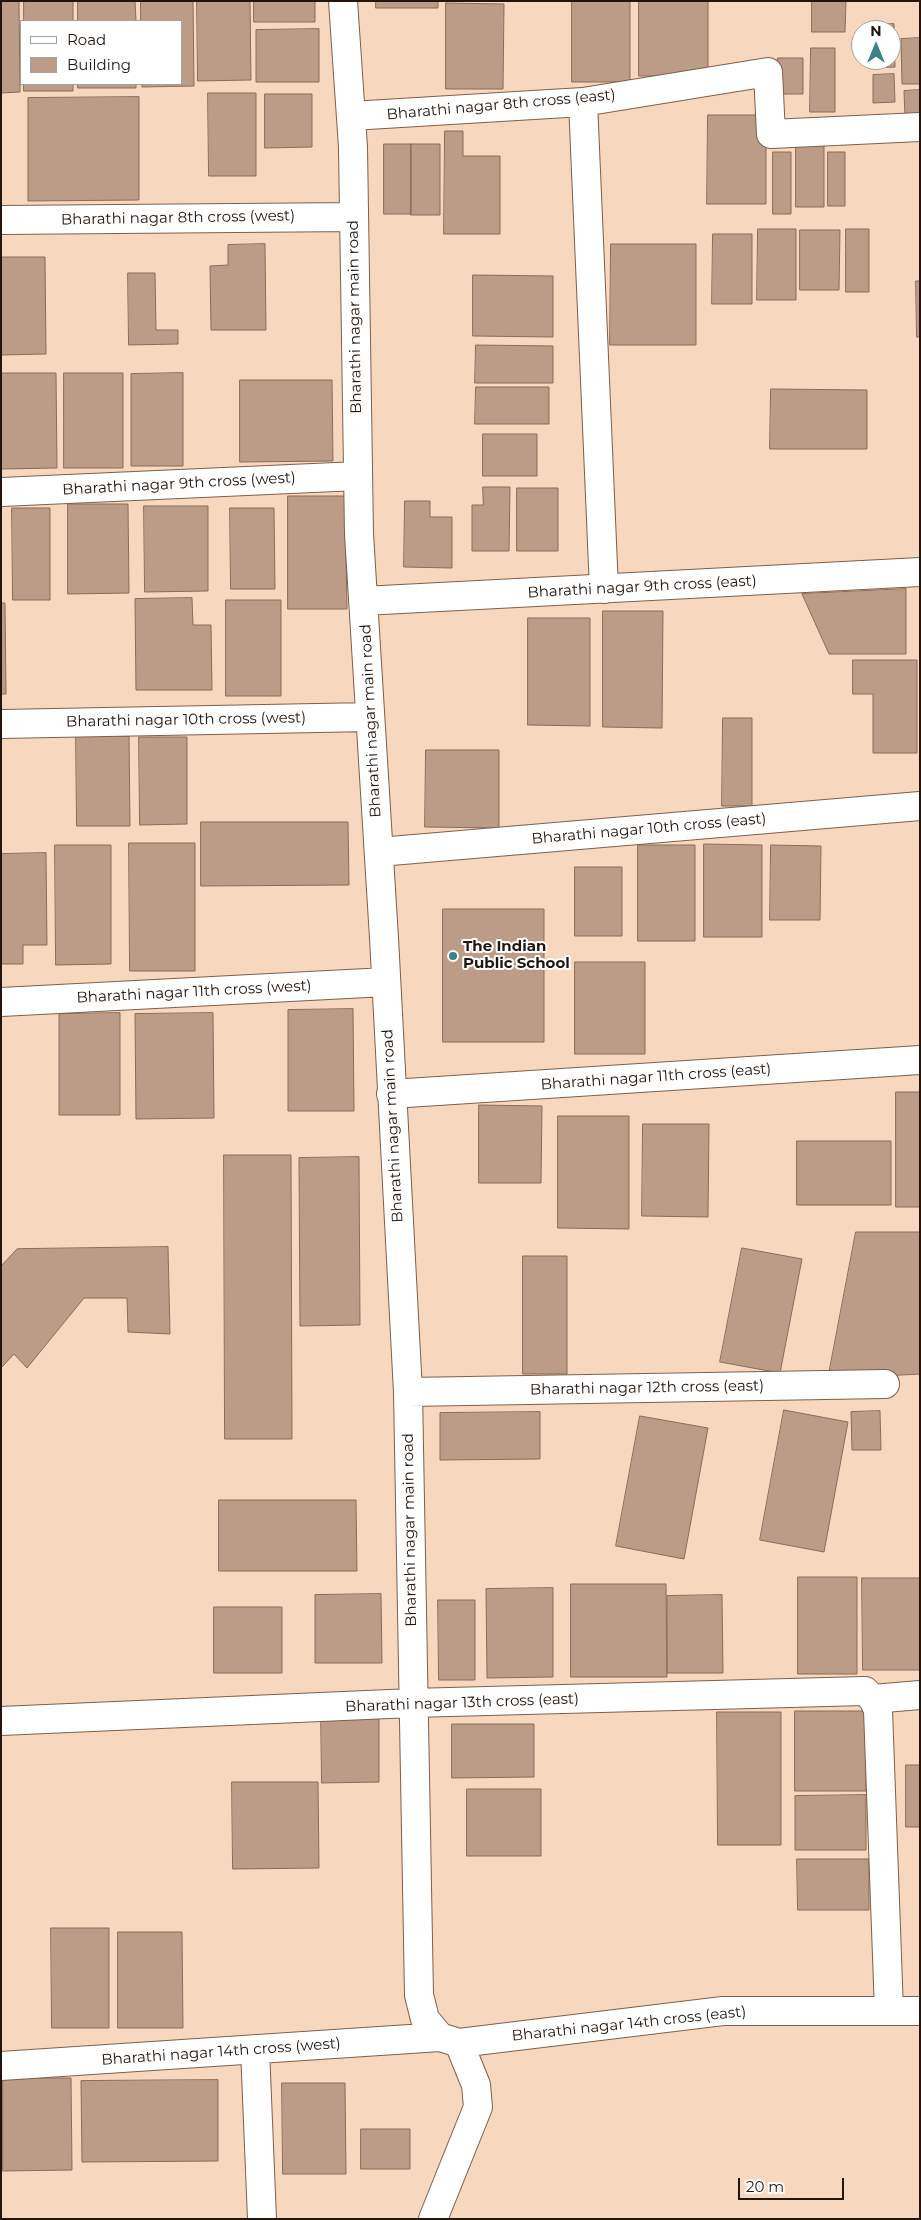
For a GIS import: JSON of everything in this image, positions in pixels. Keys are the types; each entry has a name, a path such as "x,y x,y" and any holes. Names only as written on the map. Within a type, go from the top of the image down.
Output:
{"street":[{"name":"Bharathi nagar main road","path":"343,1 351,116 359,534 379,852 408,1392 412,1703 419,1995 425,2019 450,2040 476,2085 478,2107 432,2219"},
{"name":"Bharathi nagar 8th cross (east)","path":"351,116 583,102 768,72 771,134 920,127"},
{"path":"583,102 604,588"},
{"name":"Bharathi nagar 8th cross (west)","path":"1,220 354,216"},
{"name":"Bharathi nagar 9th cross (west)","path":"1,492 358,476"},
{"name":"Bharathi nagar 9th cross (east)","path":"364,601 920,572"},
{"name":"Bharathi nagar 10th cross (west)","path":"1,724 370,717"},
{"name":"Bharathi nagar 10th cross (east)","path":"379,852 920,806"},
{"name":"Bharathi nagar 11th cross (west)","path":"1,1002 386,982"},
{"name":"Bharathi nagar 11th cross (east)","path":"391,1094 920,1060"},
{"name":"Bharathi nagar 12th cross (east)","path":"408,1392 885,1384"},
{"name":"Bharathi nagar 13th cross (east)","path":"1,1721 412,1703 865,1691 873,1699 920,1695"},
{"path":"873,1699 878,1710 890,2011"},
{"name":"Bharathi nagar 14th cross (east)","path":"450,2040 723,2011 920,2011"},
{"name":"Bharathi nagar 14th cross (west)","path":"1,2066 255,2049 450,2040"},
{"path":"255,2049 262,2219"}],"building":[{"path":"1,1 19,1 20,92 1,93"},
{"path":"24,1 73,1 73,20 24,20"},
{"path":"78,1 135,1 136,20 78,20"},
{"path":"141,1 193,1 194,86 142,87 142,85 182,85 182,20 141,20"},
{"path":"197,1 250,1 251,80 198,81"},
{"path":"254,1 315,1 315,22 254,22"},
{"path":"376,1 438,1 438,8 376,8"},
{"path":"572,1 630,1 630,82 572,82"},
{"path":"639,1 708,1 708,76 639,76"},
{"path":"812,1 846,1 845,32 812,32"},
{"path":"446,3 504,4 503,89 446,89"},
{"path":"319,29 319,82 256,82 256,30"},
{"path":"920,38 920,84 902,84 901,39"},
{"path":"811,48 835,48 835,112 810,112"},
{"path":"778,58 803,58 803,94 778,94"},
{"path":"894,74 895,102 873,103 873,75"},
{"path":"24,85 73,85 73,91 24,91"},
{"path":"78,85 136,85 136,88 78,88"},
{"path":"920,90 920,117 905,118 904,91"},
{"path":"208,93 256,93 256,176 209,176"},
{"path":"265,94 312,94 312,147 265,148"},
{"path":"139,97 139,200 28,201 28,98"},
{"path":"708,115 766,115 766,204 707,204"},
{"path":"445,131 463,131 463,156 500,156 500,234 444,234"},
{"path":"796,143 824,143 824,207 796,207"},
{"path":"384,144 411,144 411,214 384,214"},
{"path":"411,144 440,144 440,215 411,215"},
{"path":"773,152 791,152 791,214 773,214"},
{"path":"828,152 845,152 845,206 828,206"},
{"path":"758,229 796,229 796,300 757,300"},
{"path":"846,229 869,229 869,292 846,292"},
{"path":"800,230 840,230 839,290 800,290"},
{"path":"713,234 752,234 752,304 712,304"},
{"path":"265,244 266,330 211,330 210,266 228,265 228,245"},
{"path":"611,244 696,244 696,345 610,345"},
{"path":"1,257 45,257 46,354 1,355"},
{"path":"128,273 155,273 156,330 178,330 178,344 129,345"},
{"path":"473,275 553,276 553,337 473,336"},
{"path":"916,281 920,281 920,337 917,337"},
{"path":"476,345 553,346 553,383 475,383"},
{"path":"1,373 56,373 57,468 1,469"},
{"path":"64,373 123,373 123,468 64,468"},
{"path":"183,373 183,466 131,466 131,374"},
{"path":"240,380 332,380 333,461 240,462"},
{"path":"476,387 549,387 549,424 475,424"},
{"path":"771,389 867,390 867,449 770,449"},
{"path":"483,434 537,434 537,476 483,476"},
{"path":"483,487 510,487 509,551 472,551 472,505 483,505"},
{"path":"517,488 558,488 558,551 517,551"},
{"path":"288,496 345,496 347,609 288,609"},
{"path":"405,501 430,501 430,517 452,517 452,568 404,567"},
{"path":"68,504 128,504 129,593 68,594"},
{"path":"144,506 208,506 208,591 145,592"},
{"path":"12,508 50,508 50,600 13,600"},
{"path":"230,508 274,508 275,589 231,589"},
{"path":"906,589 906,654 829,654 802,594"},
{"path":"192,598 193,625 211,625 212,690 136,690 135,599"},
{"path":"226,600 281,600 281,696 226,696"},
{"path":"1,603 5,603 6,694 1,694"},
{"path":"603,611 663,611 662,728 603,727"},
{"path":"528,618 590,618 590,726 528,725"},
{"path":"853,660 917,660 917,753 873,753 873,694 853,694"},
{"path":"723,718 752,718 752,806 722,806"},
{"path":"76,736 129,736 130,826 77,826"},
{"path":"139,737 187,737 187,824 140,825"},
{"path":"426,750 499,750 499,828 425,827"},
{"path":"201,822 348,822 349,885 201,886"},
{"path":"129,843 195,843 195,971 130,971"},
{"path":"704,844 762,845 762,937 704,937"},
{"path":"55,845 111,845 111,964 56,965"},
{"path":"638,845 695,845 695,941 638,941"},
{"path":"771,845 821,846 820,920 770,920"},
{"path":"46,853 47,945 23,945 23,964 1,964 1,854"},
{"path":"575,867 622,867 622,936 575,936"},
{"path":"443,909 544,909 544,1042 443,1042"},
{"path":"575,962 645,962 645,1054 575,1054"},
{"path":"353,1009 354,1111 288,1111 288,1010"},
{"path":"120,1013 120,1115 59,1115 59,1014"},
{"path":"213,1013 214,1118 136,1119 135,1014"},
{"path":"896,1092 920,1092 920,1207 896,1207"},
{"path":"479,1105 542,1106 541,1183 479,1183"},
{"path":"558,1116 629,1116 629,1229 558,1228"},
{"path":"643,1124 709,1124 708,1217 642,1216"},
{"path":"797,1141 891,1141 891,1205 797,1205"},
{"path":"224,1155 291,1155 292,1439 225,1439"},
{"path":"359,1157 360,1325 300,1326 299,1158"},
{"path":"856,1232 920,1232 920,1374 828,1379"},
{"path":"168,1247 170,1334 128,1332 127,1298 84,1298 27,1368 14,1354 1,1368 1,1266 17,1249"},
{"path":"742,1248 802,1259 780,1373 720,1362"},
{"path":"523,1256 567,1256 567,1374 523,1374"},
{"path":"784,1410 848,1422 824,1552 760,1540"},
{"path":"880,1411 881,1450 852,1450 851,1412"},
{"path":"540,1412 540,1459 440,1460 440,1413"},
{"path":"640,1416 708,1428 684,1559 616,1546"},
{"path":"219,1500 356,1500 357,1571 219,1571"},
{"path":"798,1577 857,1577 857,1674 798,1674"},
{"path":"862,1578 920,1578 920,1670 863,1670"},
{"path":"571,1584 666,1584 667,1677 571,1677"},
{"path":"553,1588 553,1677 487,1678 486,1589"},
{"path":"381,1594 382,1663 315,1663 315,1595"},
{"path":"722,1595 723,1673 667,1673 667,1596"},
{"path":"438,1600 475,1600 475,1680 439,1680"},
{"path":"214,1607 282,1607 282,1673 214,1673"},
{"path":"795,1711 866,1711 866,1791 795,1791"},
{"path":"717,1712 781,1712 781,1845 718,1845"},
{"path":"321,1714 379,1714 379,1782 322,1783"},
{"path":"452,1724 534,1724 534,1777 452,1778"},
{"path":"906,1765 920,1765 920,1827 906,1827"},
{"path":"232,1782 318,1782 319,1868 233,1869"},
{"path":"467,1789 541,1789 541,1856 467,1856"},
{"path":"866,1795 866,1850 795,1850 795,1796"},
{"path":"797,1859 869,1859 869,1910 798,1910"},
{"path":"51,1928 109,1928 109,2028 52,2028"},
{"path":"118,1932 182,1932 183,2028 118,2028"},
{"path":"3,2078 71,2078 72,2170 3,2171"},
{"path":"218,2080 218,2161 82,2162 81,2081"},
{"path":"282,2083 345,2083 346,2174 283,2174"},
{"path":"361,2129 410,2129 410,2169 361,2169"}],"place":[{"name":"The Indian Public School","path":"453,956"}]}
